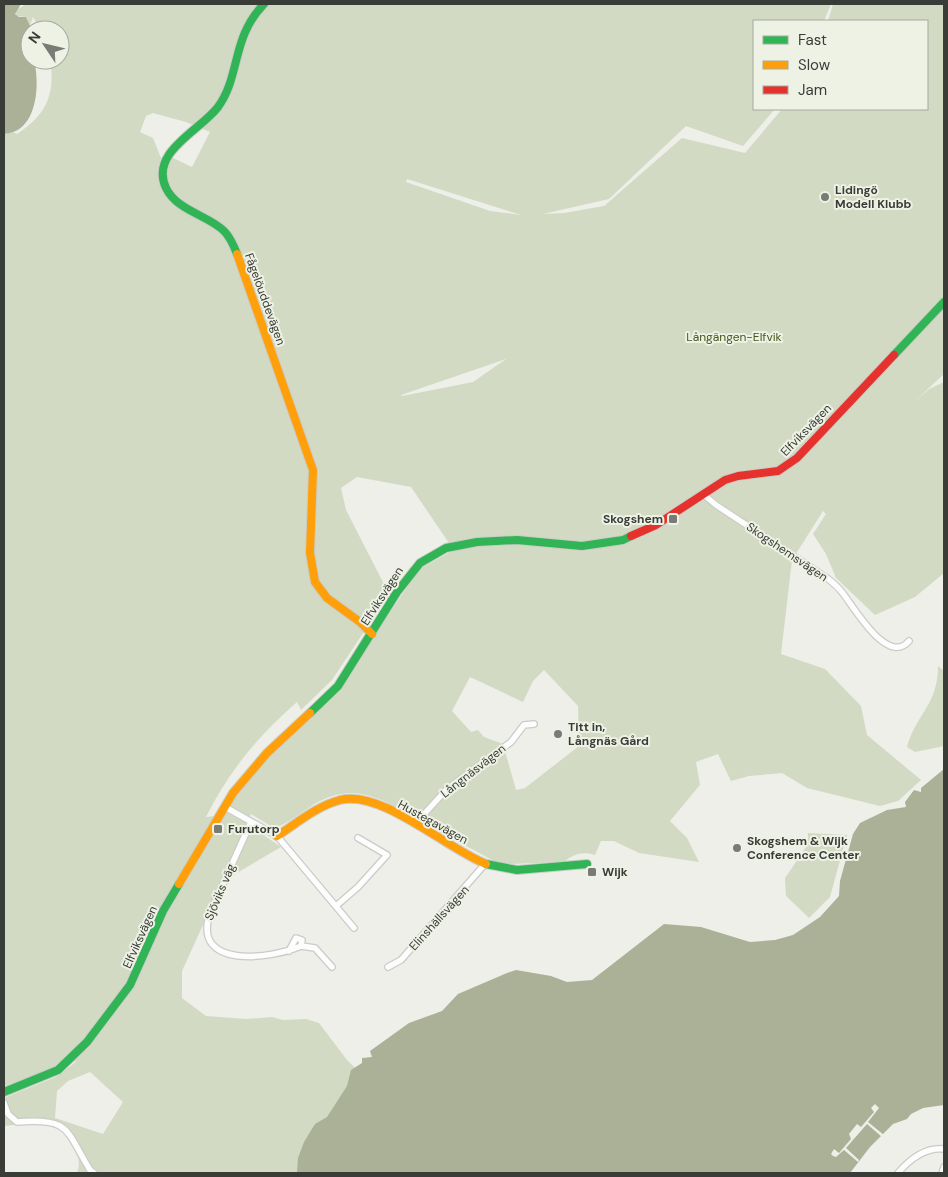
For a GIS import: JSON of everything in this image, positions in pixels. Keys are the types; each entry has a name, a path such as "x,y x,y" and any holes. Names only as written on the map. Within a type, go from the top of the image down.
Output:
{"street":[{"name":"Fågelöuddevägen","path":"264,4 254,13 239,42 222,100 209,116 193,127 179,141 165,164 165,179 167,189 174,200 223,230 232,243 248,281 313,470 314,489 310,551 314,582 320,592 362,623 372,634"},
{"name":"Elfviksvägen","path":"4,1092 58,1070 77,1054 95,1032 130,985 162,911 238,786 267,752 338,686 414,569 425,559 446,548 471,543 507,540 582,546 613,543 645,531 732,478 778,471 792,463 944,302"},
{"name":"Skogshemsvägen","path":"703,494 716,505 827,578 840,590 865,624 884,644 897,647 903,646 909,641"},
{"name":"Långnäsvägen","path":"415,824 447,789 511,742 524,725 534,724"},
{"name":"Hustegavägen","path":"277,836 330,804 347,798 362,799 380,805 485,864 504,869 587,864"},
{"path":"224,807 277,836 354,928"},
{"name":"Sjöviks väg","path":"251,822 210,913 206,926 207,936 219,949 240,956 252,957 289,951 302,946 302,940 296,938 289,951"},
{"path":"336,906 358,887 387,855 358,838"},
{"name":"Elinshällsvägen","path":"388,967 401,960 485,864"},
{"path":"302,946 315,948 332,967"},
{"path":"4,1103 8,1114 17,1122 49,1121 63,1126 69,1132 84,1160 94,1173"},
{"path":"898,1173 918,1155 927,1151 944,1149"},
{"path":"942,1173 944,1167"}],"green space":[{"name":"Långängen-Elfvik","path":"26,4 831,4 824,20 753,20 753,110 774,110 743,146 686,126 609,199 543,214 564,213 604,206 682,138 745,153 781,110 928,110 928,20 828,20 833,4 944,4 944,374 915,401 929,389 944,382 944,573 915,597 875,615 836,578 826,554 813,534 826,514 823,511 792,560 781,654 825,669 861,706 867,735 921,780 898,801 880,806 807,788 782,773 749,776 731,781 718,754 696,762 700,785 670,821 687,838 699,862 639,853 614,841 601,841 595,855 578,854 564,862 509,864 494,861 446,835 444,838 402,810 386,802 371,796 355,793 338,795 320,801 286,823 274,828 251,814 246,823 281,847 223,881 182,971 182,998 206,1016 246,1019 272,1017 283,1020 306,1019 319,1023 347,1060 463,1173 77,1173 79,1162 76,1151 65,1135 58,1129 42,1123 4,1126 4,1098 56,1077 77,1061 4,1086 4,134 13,132 17,134 35,120 41,112 50,94 51,70 70,70 70,20 35,20 33,17 32,20 28,20 26,17 17,16 15,11","holes":["153,113 186,122 210,132 192,167 169,156 161,158 153,138 140,132 146,116","407,179 521,215 490,211 406,182","506,359 473,382 401,395","357,477 411,487 449,543 452,551 423,567 415,575 343,683 254,770 239,788 223,815 206,817 224,784 257,741 297,702 301,710 332,680 389,594 346,510 341,488","544,670 578,706 579,746 525,788 516,790 503,744 484,737 478,730 471,732 452,711 470,677 523,702 533,681","90,1072 123,1102 103,1134 55,1118 57,1091 68,1081"]},
{"path":"938,666 944,671 944,746 915,752 907,747 916,726 931,700 937,679"},
{"path":"808,833 847,835 830,897 809,918 786,896 785,878 808,844"}],"shaded area":[{"path":"4,4 21,4 15,14 19,17 26,17 27,20 20,20 20,70 36,70 36,93 30,116 24,125 15,131 4,134"},
{"path":"944,769 944,1105 923,1108 911,1114 907,1119 893,1124 870,1147 850,1173 297,1173 298,1158 304,1142 315,1124 327,1117 347,1086 351,1070 362,1063 362,1058 372,1057 370,1051 409,1023 442,1011 458,994 516,970 551,976 567,982 592,980 664,924 701,927 750,942 775,940 793,935 820,917 839,896 840,881 853,834 860,823 887,810 906,807 905,802 914,790 921,792 921,788"}],"pier":[{"path":"875,1104 879,1108 868,1122 884,1135 882,1137 867,1124 846,1148 859,1160 858,1162 844,1150 836,1157 833,1156 831,1154 834,1149 839,1153 851,1139 849,1134 857,1124 861,1127 874,1112 871,1108"}],"traffic: fast":[{"path":"237,254 232,242 224,231 177,202 171,196 166,188 163,175 165,163 170,153 218,107 230,82 246,30 253,17 264,4"},
{"path":"894,355 944,302"},
{"path":"310,713 338,686 397,592 420,563 446,548 477,542 517,540 582,546 623,540 631,536"},
{"path":"486,864 517,870 587,864"},
{"path":"4,1092 58,1070 87,1042 130,985 163,911 179,884"}],"traffic: slow":[{"path":"237,254 313,470 310,553 315,582 327,598 360,622 372,634"},
{"path":"179,884 233,793 267,753 310,713"},
{"path":"277,836 323,806 340,800 356,799 375,803 394,811 486,864"}],"traffic: jam":[{"path":"631,536 656,525 725,480 738,476 778,471 797,458 894,355"}],"place":[{"name":"Lidingö Modell Klubb","path":"825,197"},
{"name":"Skogshem","path":"673,519"},
{"name":"Titt in, Långnäs Gård","path":"558,734"},
{"name":"Furutorp","path":"218,829"},
{"name":"Skogshem & Wijk Conference Center","path":"737,848"},
{"name":"Wijk","path":"592,872"}]}
